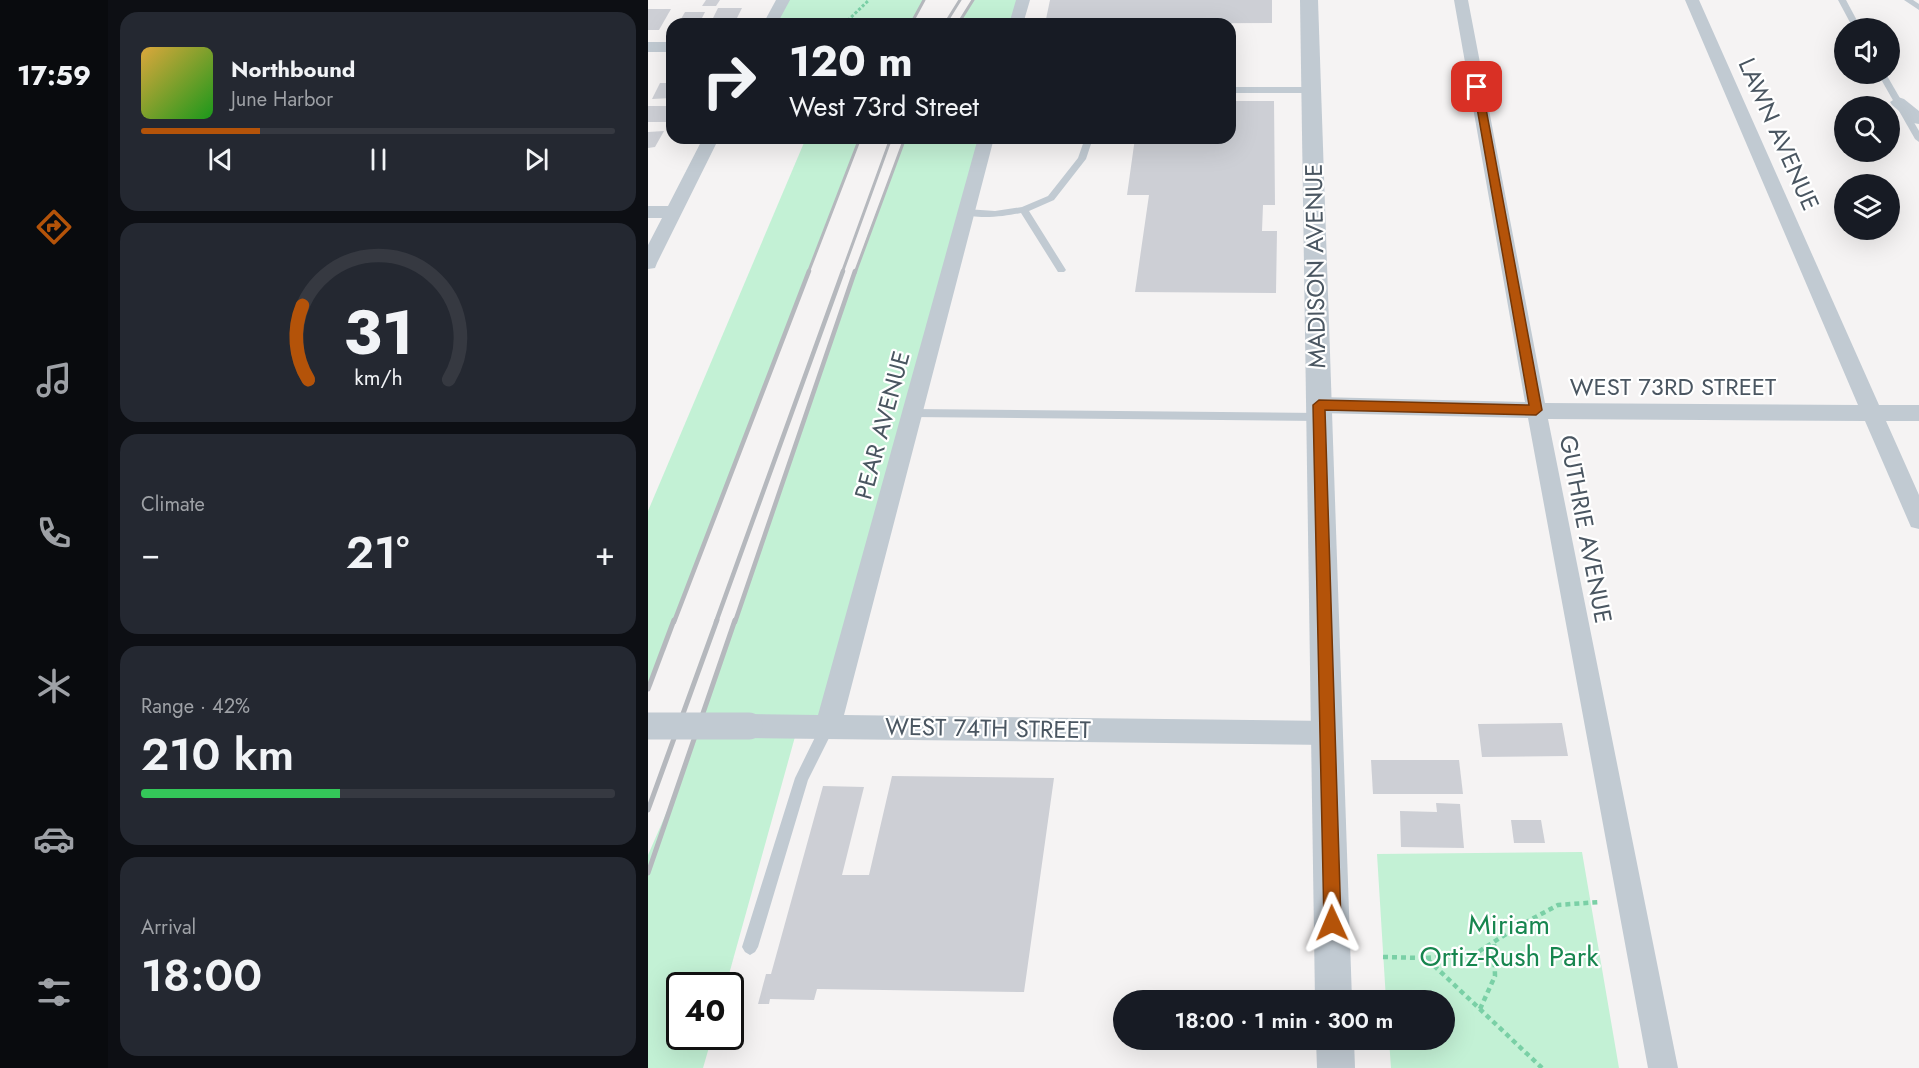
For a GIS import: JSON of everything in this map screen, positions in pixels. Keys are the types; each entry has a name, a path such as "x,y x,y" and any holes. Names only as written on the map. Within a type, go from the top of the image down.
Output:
{"street":[{"path":"773,18 783,0"},
{"path":"1018,18 1023,0"},
{"name":"MADISON AVENUE","path":"1308,0 1334,990"},
{"name":"GUTHRIE AVENUE","path":"1461,0 1536,410 1663,1068"},
{"name":"LAWN AVENUE","path":"1692,0 1919,520"},
{"path":"648,47 666,47"},
{"path":"1900,104 1919,119"},
{"path":"648,263 708,144"},
{"name":"PEAR AVENUE","path":"828,726 984,144"},
{"path":"648,212 673,212"},
{"name":"WEST 73RD STREET","path":"1319,411 1919,413"},
{"name":"WEST 74TH STREET","path":"648,726 828,726 1328,733"},
{"path":"1335,1050 1336,1068"}],"lane":[{"path":"1842,0 1852,18"},
{"path":"1908,0 1919,8"},
{"path":"1236,90 1311,90"},
{"path":"1900,106 1919,139"},
{"path":"966,212 995,214 1024,210 1051,198 1082,159 1087,144"},
{"path":"1024,210 1060,270"},
{"path":"912,413 1319,411"},
{"path":"750,947 802,778 828,726"}],"path":[{"path":"850,18 869,0"},
{"path":"1383,957 1426,958 1475,954 1558,905 1600,902"},
{"path":"1480,1009 1495,975 1494,942"},
{"path":"1426,958 1542,1068"}],"green space":[{"path":"783,0 924,0 914,18 774,18"},
{"path":"973,0 1023,0 1018,18 962,18"},
{"path":"803,144 858,144 648,689 648,511"},
{"path":"903,144 984,144 828,726 798,726 730,972 666,972 666,1050 708,1050 703,1068 648,1068 648,855 676,791 868,234"},
{"name":"Miriam Ortiz-Rush Park","path":"1582,852 1619,1068 1391,1068 1390,1050 1455,1050 1455,990 1385,990 1377,854"}],"building":[{"path":"706,0 720,0 716,6 702,6"},
{"path":"1050,0 1272,0 1272,23 1236,23 1236,18 1046,18"},
{"path":"718,8 742,8 737,18 713,18"},
{"path":"648,9 671,9 659,30 648,30"},
{"path":"685,12 705,12 702,18 682,18"},
{"path":"660,83 666,83 666,98 652,99"},
{"path":"1236,101 1274,101 1275,205 1263,205 1262,231 1277,231 1276,293 1135,292 1149,195 1127,195 1134,144 1236,144"},
{"path":"648,106 666,106 666,122 648,122"},
{"path":"664,131 655,147 648,148 648,132"},
{"path":"1562,723 1568,756 1482,757 1478,724"},
{"path":"1371,760 1459,760 1463,794 1373,794"},
{"path":"892,776 1054,778 1024,992 817,989 814,1000 770,999 769,1004 758,1004 766,974 771,974 823,786 864,787 842,875 869,875"},
{"path":"1436,803 1460,804 1464,848 1401,847 1400,811 1437,812"},
{"path":"1511,820 1541,820 1545,843 1514,843"}],"railway":[{"path":"914,18 924,0"},
{"path":"949,18 960,0"},
{"path":"962,18 973,0"},
{"path":"808,273 858,144"},
{"path":"842,273 889,144"},
{"path":"855,273 903,144"},
{"path":"674,622 809,271"},
{"path":"716,622 843,271"},
{"path":"735,622 855,271"},
{"path":"648,689 674,620"},
{"path":"648,810 717,620"},
{"path":"648,873 735,620"}],"route":[{"path":"1332,923 1319,405 1536,410 1477,87"}]}
